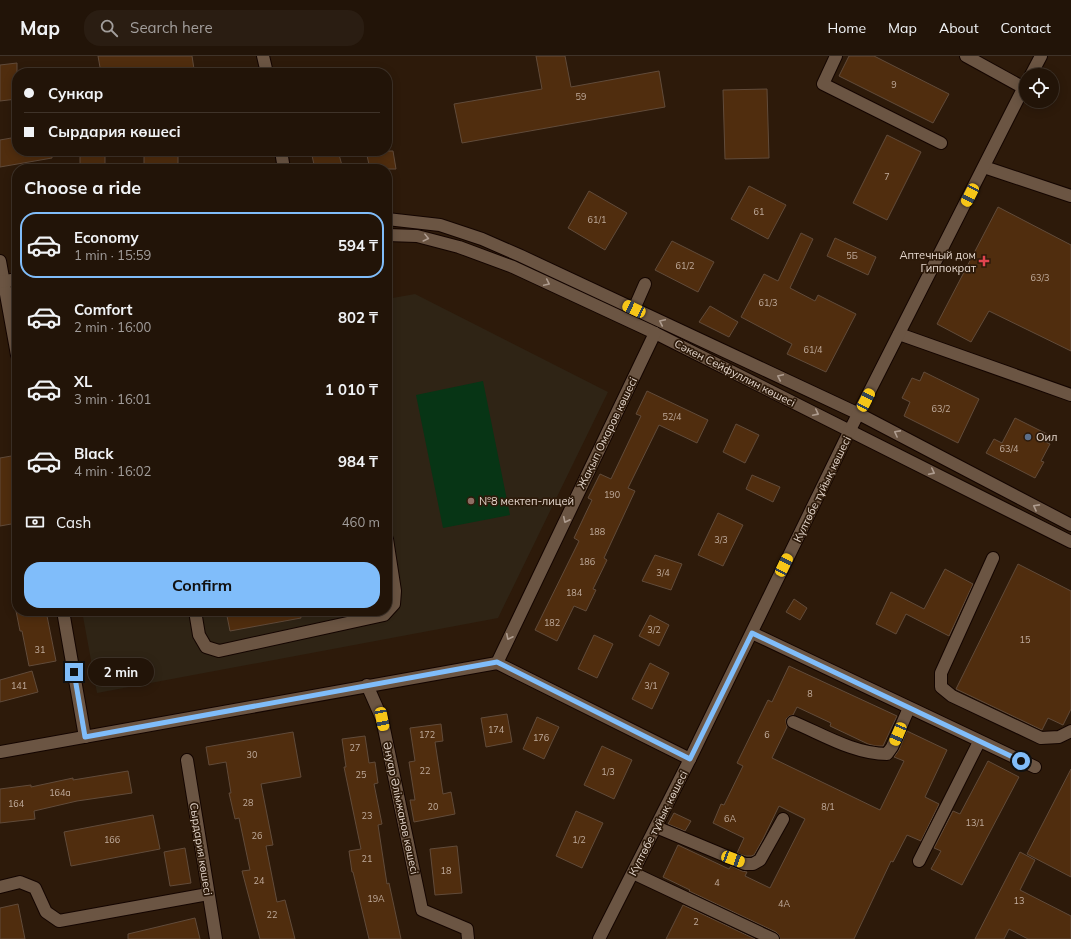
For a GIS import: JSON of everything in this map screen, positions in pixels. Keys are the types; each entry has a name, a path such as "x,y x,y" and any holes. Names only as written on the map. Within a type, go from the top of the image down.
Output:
{"street":[{"path":"264,56 266,68"},
{"path":"836,56 823,84 941,144"},
{"path":"966,56 982,60 1019,82"},
{"path":"1035,68 1041,56"},
{"name":"Күлтөбе тұйық көшесі","path":"600,939 752,633 850,430 1019,98"},
{"path":"984,167 1071,196"},
{"name":"Сәкен Сейфуллин көшесі","path":"392,219 440,225 482,239 859,414 1071,525"},
{"name":"Сәкен Сейфуллин көшесі","path":"392,235 417,236 459,247 513,267 655,333 1071,542"},
{"path":"0,261 2,282 8,294 12,321"},
{"path":"2,282 12,280"},
{"path":"634,309 645,284"},
{"name":"Жақып Омаров көшесі","path":"497,662 655,333"},
{"path":"899,334 1071,395"},
{"path":"993,558 941,673 941,687 952,696 1041,738 1059,736 1071,731"},
{"path":"392,572 395,591 394,604 392,606"},
{"path":"64,616 85,737"},
{"path":"196,616 199,635 206,647 219,651 379,616"},
{"path":"752,633 979,742 1035,767"},
{"path":"0,752 497,662 690,759"},
{"name":"Әнуар Әлімжанов көшесі","path":"367,685 382,719 422,910 467,929 468,939"},
{"path":"792,722 859,750 875,754 887,754 892,747 909,708"},
{"path":"919,861 979,742"},
{"name":"Сырдария көшесі","path":"187,760 216,939"},
{"path":"656,827 721,855 745,864 753,864 760,860 782,819"},
{"path":"633,873 773,939"},
{"path":"0,886 20,882 35,888 46,912 59,921 208,894"}],"shaded area":[{"name":"№8 мектеп-лицей","path":"415,294 608,392 498,618 97,693 83,616 392,616 392,298"}],"green space":[{"path":"483,381 510,515 443,528 416,395"}],"building":[{"path":"98,56 192,56 194,68 100,68"},
{"path":"536,56 565,56 571,87 659,71 665,107 462,143 454,104 542,89"},
{"path":"849,56 874,56 949,94 933,123 839,76"},
{"path":"17,63 17,68 12,68 12,100 0,101 0,65"},
{"path":"767,89 769,158 725,159 723,90"},
{"path":"887,135 921,152 887,220 853,203"},
{"path":"12,138 12,156 52,156 52,158 0,167 0,140"},
{"path":"393,151 396,169 392,169 392,164 369,164 367,156 392,156"},
{"path":"80,156 105,156 105,164 80,164"},
{"path":"144,156 178,156 178,164 144,164"},
{"path":"312,156 339,156 342,164 314,164"},
{"path":"749,186 786,205 768,239 731,219"},
{"path":"589,191 627,213 605,250 568,228"},
{"path":"998,207 1071,245 1071,351 989,311 971,342 937,324"},
{"path":"801,233 813,239 790,288 815,301 818,295 856,314 826,372 787,354 792,344 741,317 764,274 778,281"},
{"path":"835,238 876,257 868,275 827,256"},
{"path":"672,241 714,262 698,292 655,270"},
{"path":"710,306 738,322 729,337 699,322"},
{"path":"924,372 979,399 958,443 904,416 910,402 902,398 912,378 920,381"},
{"path":"647,391 708,420 697,443 659,425 628,488 635,491 604,558 607,560 593,589 596,590 586,611 574,606 557,641 535,630 579,541 574,538 592,500 588,498 600,474 611,479 641,416 636,414"},
{"path":"1015,418 1047,434 1043,441 1050,444 1041,461 1044,462 1035,478 986,453 994,439 1002,443"},
{"path":"736,424 759,435 745,463 723,452"},
{"path":"12,456 12,524 0,526 0,458"},
{"path":"752,475 780,487 773,502 746,489"},
{"path":"718,513 743,525 723,566 698,555"},
{"path":"655,555 682,564 671,590 642,581"},
{"path":"1018,564 1071,591 1071,709 1063,725 1048,718 1042,730 956,689"},
{"path":"945,569 973,584 949,636 906,614 896,634 876,624 891,592 924,609"},
{"path":"794,599 807,608 800,620 786,612"},
{"path":"650,615 669,625 659,646 639,636"},
{"path":"17,616 47,616 56,661 29,666 22,631 20,631"},
{"path":"227,616 301,616 301,618 230,631"},
{"path":"594,635 613,644 597,678 578,669"},
{"path":"650,663 669,673 652,709 632,699"},
{"path":"789,666 897,716 883,746 876,746 868,744 830,726 831,723 797,707 793,715 786,719 787,727 772,758 880,810 904,761 894,757 899,750 907,731 947,750 925,797 939,804 921,841 907,835 893,862 891,861 854,939 780,939 776,932 689,891 690,890 663,877 678,845 729,869 731,866 747,872 745,876 770,888 805,819 779,806 763,839 754,855 751,856 737,853 744,838 713,823 721,804 724,805 743,766 737,763 768,700 772,702"},
{"path":"32,671 38,692 0,702 0,680"},
{"path":"507,714 512,742 486,747 481,718"},
{"path":"537,717 559,727 544,759 523,749"},
{"path":"441,724 443,741 435,742 443,794 451,792 455,814 414,822 410,800 415,800 409,762 415,761 410,728"},
{"path":"293,732 301,777 261,784 273,845 266,846 277,902 285,900 295,939 260,939 242,871 250,870 239,818 235,819 229,793 231,793 226,762 209,765 206,747"},
{"path":"365,736 369,763 375,762 378,783 374,784 382,824 378,825 387,884 389,883 401,939 369,939 352,872 349,851 361,849 344,767 346,767 342,739"},
{"path":"602,746 632,760 614,799 584,785"},
{"path":"988,761 1019,777 962,885 931,869 941,851 934,848 953,811 960,814"},
{"path":"1071,769 1071,877 1027,854"},
{"path":"128,771 132,793 77,801 34,811 35,819 0,823 0,789 31,785 31,787 73,778 73,780"},
{"path":"576,811 603,823 582,868 556,856"},
{"path":"674,813 691,821 685,831 668,824"},
{"path":"153,815 160,849 71,866 64,832"},
{"path":"457,846 462,893 435,895 430,849"},
{"path":"185,848 191,883 170,886 164,852"},
{"path":"1020,852 1035,860 1020,890 1071,916 1071,939 1028,939 1009,929 1004,939 975,939"},
{"path":"18,904 25,939 0,939 0,908"},
{"path":"683,905 755,939 666,939"},
{"path":"195,918 200,939 128,939 128,934"}],"place":[{"name":"Аптечный дом Гиппократ","path":"984,261"},
{"name":"Оил","path":"1028,437"},
{"name":"№8 мектеп-лицей","path":"471,501"}],"route":[{"path":"74,672 85,737 497,662 690,759 752,633 1021,761"}]}
